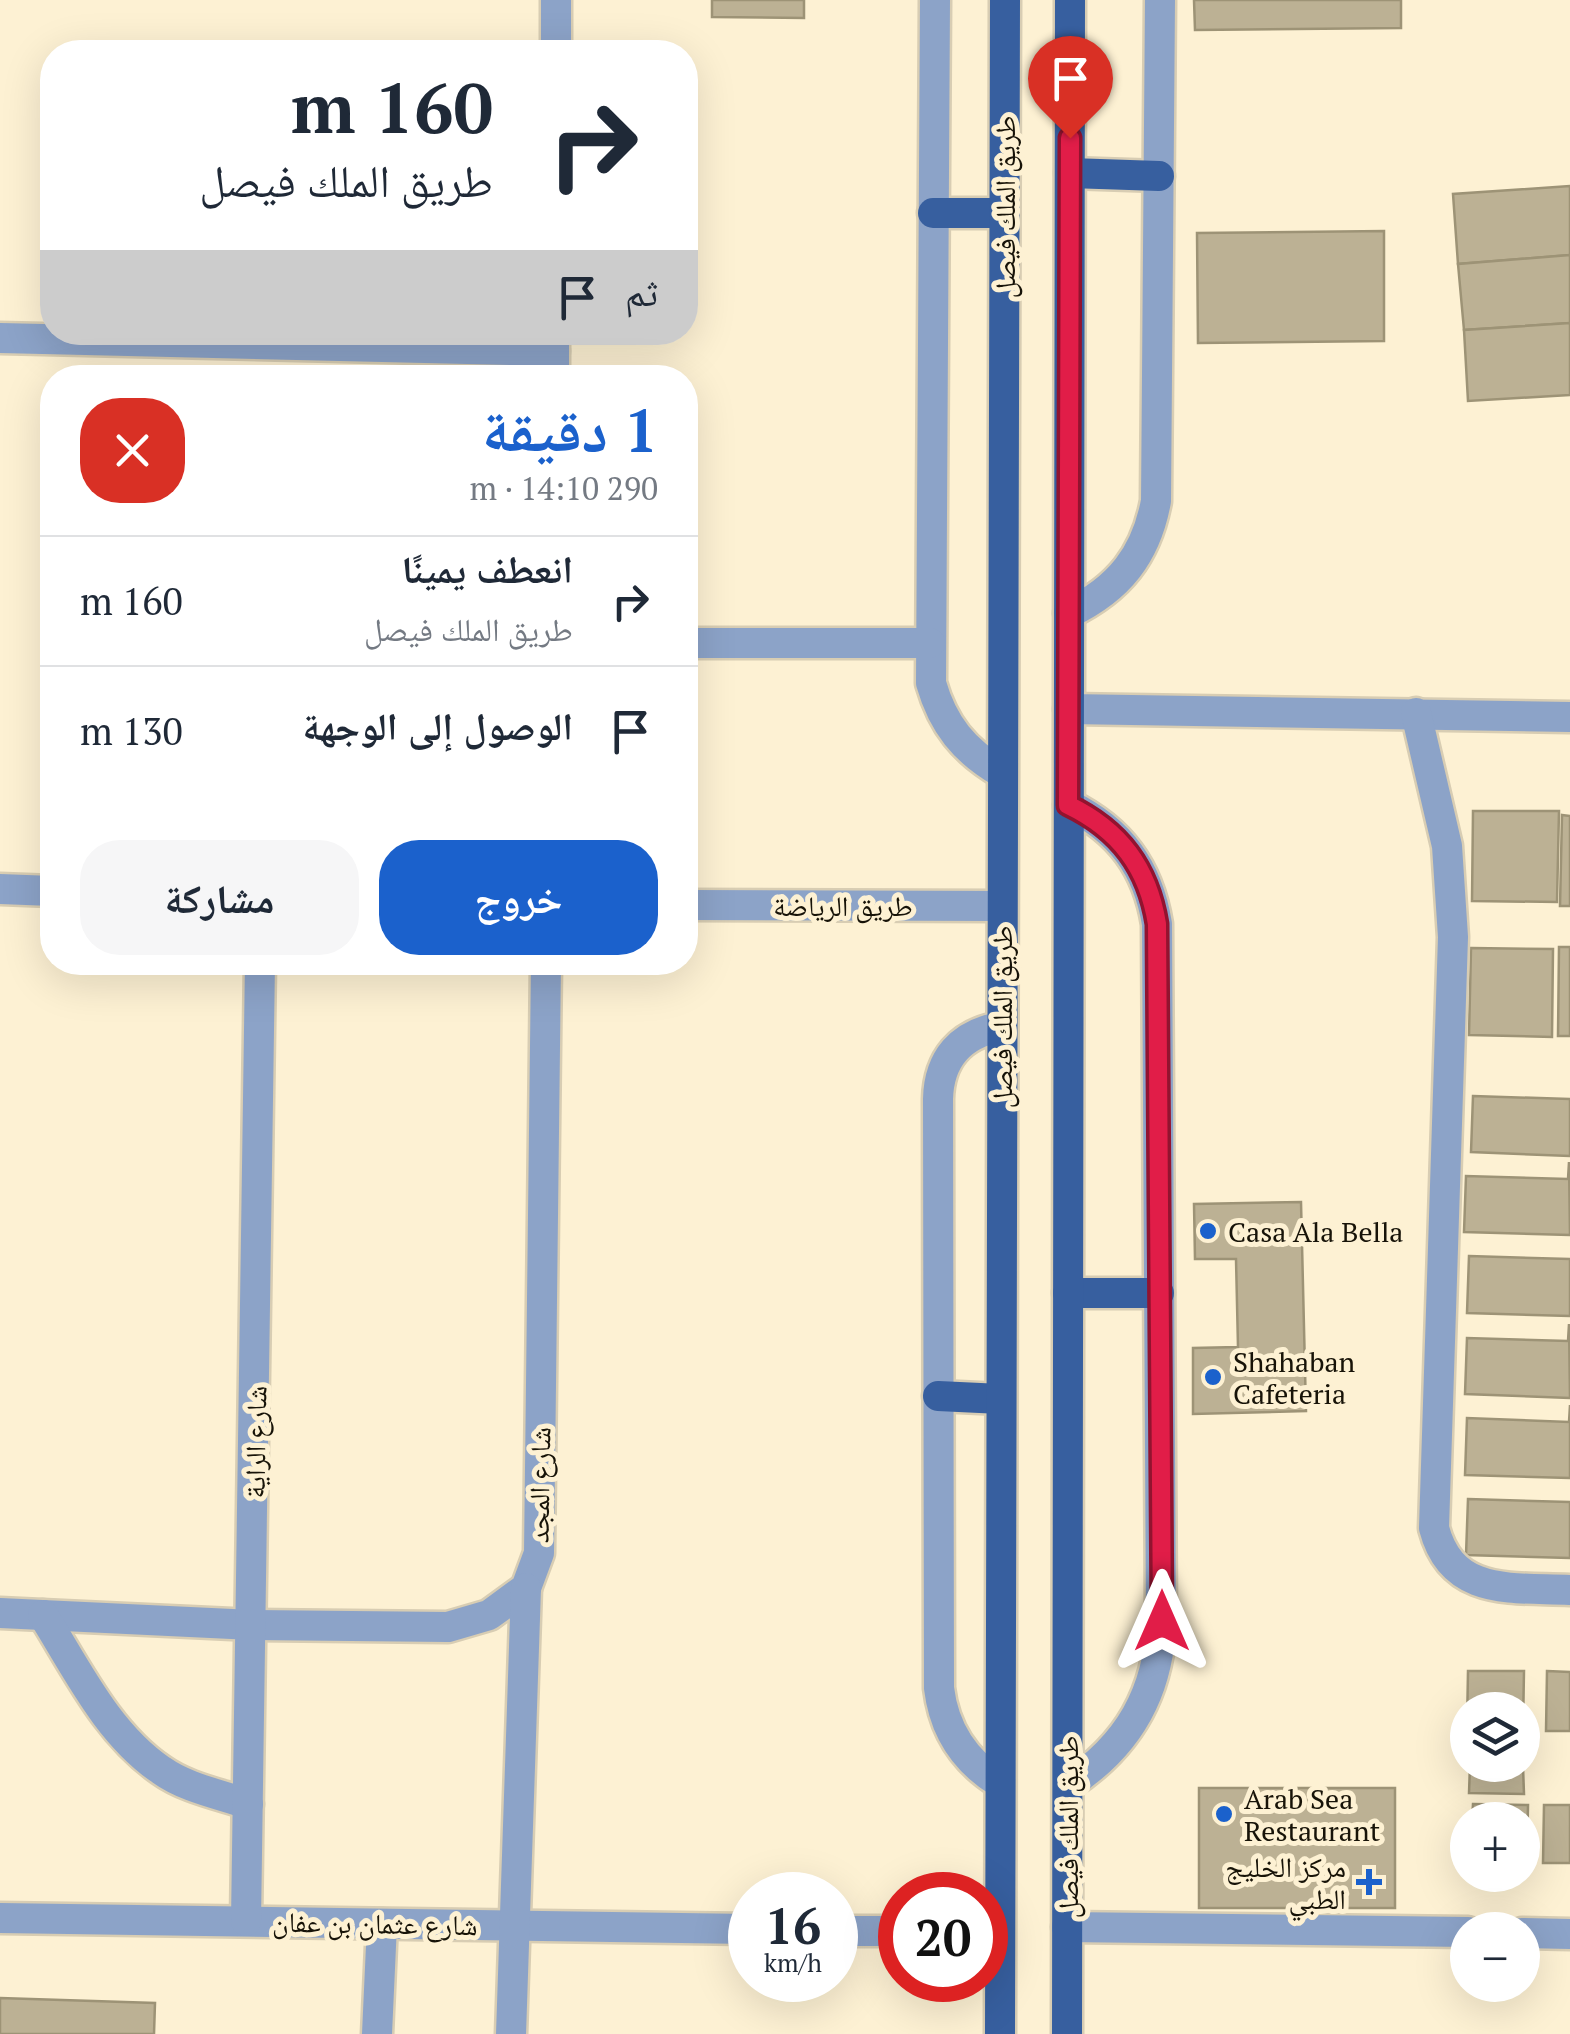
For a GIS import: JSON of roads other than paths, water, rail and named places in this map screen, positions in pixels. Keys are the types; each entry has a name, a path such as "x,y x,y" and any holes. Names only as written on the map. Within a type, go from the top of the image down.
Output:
{"main road":[{"name":"طريق الملك فيصل","path":"995,1872 1000,1783 1006,0"},
{"name":"طريق الملك فيصل","path":"1067,2034 1070,0"},
{"path":"1070,172 1159,176"},
{"path":"933,213 1004,213"},
{"path":"1068,1293 1159,1293"},
{"path":"938,1396 1000,1399"},
{"name":"طريق الملك فيصل","path":"998,2002 1000,2034"}],"street":[{"path":"556,0 556,40"},
{"path":"935,0 932,683 948,727 963,746 1002,774"},
{"path":"1069,613 1091,602 1120,578 1142,549 1152,526 1156,501 1160,0"},
{"path":"0,338 40,339"},
{"path":"242,345 554,354"},
{"path":"698,644 930,643"},
{"path":"1069,709 1570,717"},
{"path":"1416,713 1446,846 1452,937 1434,1528 1445,1558 1470,1580 1486,1585 1570,1590"},
{"path":"1068,805 1090,815 1125,844 1154,903 1160,1650 1144,1704 1130,1728 1102,1760 1068,1785"},
{"path":"0,889 40,891"},
{"name":"طريق الرياضة","path":"698,905 1001,906"},
{"name":"شارع الراية","path":"246,1921 260,975"},
{"name":"شارع المجد","path":"510,2034 518,1925 526,1588 539,1554 546,975"},
{"path":"1000,1027 971,1035 959,1044 942,1069 938,1084 941,1707 968,1759 1000,1783"},
{"path":"0,1613 253,1625 448,1627 489,1615 526,1588"},
{"path":"43,1615 108,1720 158,1768 179,1781 248,1804"},
{"name":"شارع عثمان بن عفان","path":"0,1918 728,1929"},
{"path":"376,2034 382,1924"},
{"path":"1067,1927 1450,1932"},
{"path":"1540,1933 1570,1934"}],"place":[{"name":"Casa Ala Bella","path":"1208,1231"},
{"name":"Shahaban Cafeteria","path":"1213,1377"},
{"name":"Arab Sea Restaurant","path":"1224,1814"},
{"name":"مركز الخليج الطبي","path":"1369,1882"}]}
